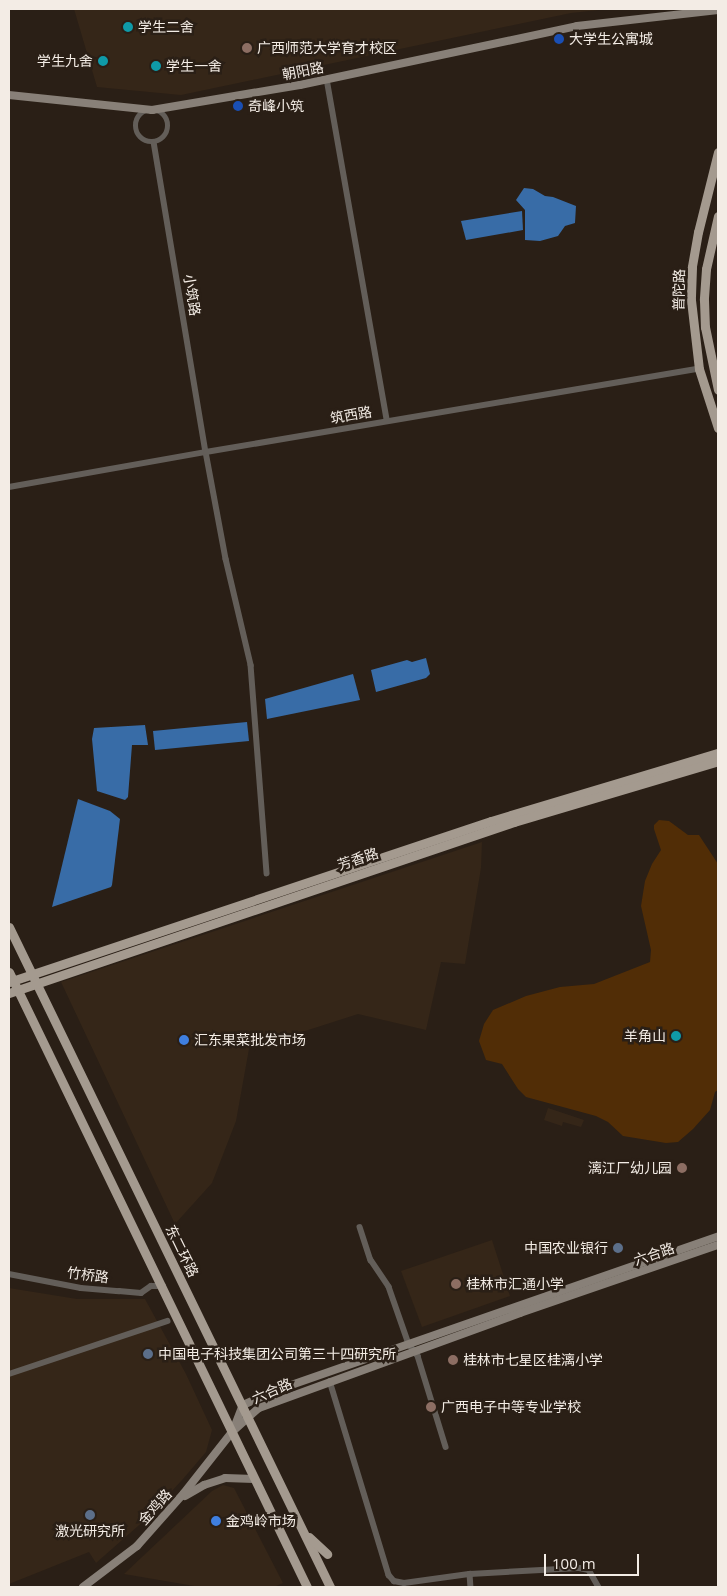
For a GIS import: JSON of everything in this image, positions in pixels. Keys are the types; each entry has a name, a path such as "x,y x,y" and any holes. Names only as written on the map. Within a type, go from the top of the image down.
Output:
{"main road":[{"name":"朝阳路","path":"9,95 152,110 327,79 578,26 718,10"},
{"name":"普陀路","path":"718,152 692,267 692,319 699,369 718,428"},
{"name":"普陀路","path":"718,216 706,269 704,300 705,327 710,359 718,390"},
{"name":"芳香路","path":"10,978 31,973 491,821 718,753"},
{"name":"芳香路","path":"13,991 514,822 718,761"},
{"name":"东二环路","path":"9,927 330,1587"},
{"path":"10,978 13,991 163,1286 307,1587"},
{"name":"六合路","path":"232,1432 259,1408 411,1348 718,1236"},
{"name":"六合路","path":"232,1432 243,1405 274,1391 411,1348 718,1245"},
{"name":"金鸡路","path":"84,1587 137,1546 177,1502 232,1432"},
{"path":"177,1502 197,1488 218,1480 232,1476 254,1479"},
{"path":"303,1532 327,1554"},
{"path":"301,1575 303,1587"}],"street":[{"path":"327,79 387,421"},
{"path":"152,110 162,113 168,128 164,137 154,142 144,140 136,127 139,117 152,110"},
{"name":"小筑路","path":"154,142 206,452 226,559 251,665 267,873"},
{"name":"筑西路","path":"9,487 699,369"},
{"path":"360,1227 371,1260 392,1294 411,1348 418,1356 446,1447"},
{"name":"竹桥路","path":"9,1274 72,1286 141,1293 151,1286 163,1286"},
{"path":"9,1374 167,1321"},
{"path":"330,1381 389,1575 394,1581 404,1583 470,1574 579,1568 589,1570 600,1587"},
{"path":"470,1574 471,1587"}],"shaded area":[{"name":"广西师范大学育才校区","path":"74,9 608,9 571,13 181,95 97,87"},
{"path":"659,820 669,821 688,835 699,835 718,864 718,1090 715,1092 710,1110 693,1129 678,1142 666,1143 623,1136 608,1122 596,1116 526,1097 518,1089 502,1064 486,1060 479,1041 484,1024 493,1010 526,996 560,987 594,984 650,962 651,950 641,906 645,881 652,864 661,850 654,829 654,825"},
{"name":"汇东果菜批发市场","path":"482,842 481,868 465,964 441,962 426,1030 358,1014 249,1049 236,1121 212,1183 175,1224 61,982"},
{"path":"548,1108 584,1120 581,1127 563,1122 562,1126 544,1120"},
{"name":"桂林市汇通小学","path":"492,1240 510,1296 422,1327 401,1271"},
{"name":"中国电子科技集团公司第三十四研究所","path":"9,1288 77,1299 145,1299 186,1374 212,1430 206,1452 183,1479 146,1519 96,1563 89,1552 9,1584"},
{"name":"金鸡岭市场","path":"223,1485 234,1488 283,1583 274,1587 200,1587 124,1574 212,1491"}],"water":[{"path":"524,188 533,189 545,196 553,197 576,206 575,223 565,226 558,236 540,241 525,240 525,210 516,200"},
{"path":"522,211 523,230 466,240 461,221"},
{"path":"426,658 430,674 426,678 376,692 371,670 407,660 412,662"},
{"path":"353,674 360,700 267,719 265,699"},
{"path":"247,722 249,741 155,750 153,731"},
{"path":"145,725 148,745 132,745 128,797 125,800 97,791 92,739 94,728"},
{"path":"78,799 110,811 120,819 112,885 111,887 52,907"}],"place":[{"name":"学生二舍","path":"128,27"},
{"name":"大学生公寓城","path":"559,39"},
{"name":"广西师范大学育才校区","path":"247,48"},
{"name":"学生九舍","path":"103,61"},
{"name":"学生一舍","path":"156,66"},
{"name":"奇峰小筑","path":"238,106"},
{"name":"羊角山","path":"676,1036"},
{"name":"汇东果菜批发市场","path":"184,1040"},
{"name":"漓江厂幼儿园","path":"682,1168"},
{"name":"中国农业银行","path":"618,1248"},
{"name":"桂林市汇通小学","path":"456,1284"},
{"name":"中国电子科技集团公司第三十四研究所","path":"148,1354"},
{"name":"桂林市七星区桂漓小学","path":"453,1360"},
{"name":"广西电子中等专业学校","path":"431,1407"},
{"name":"激光研究所","path":"90,1515"},
{"name":"金鸡岭市场","path":"216,1521"}]}
